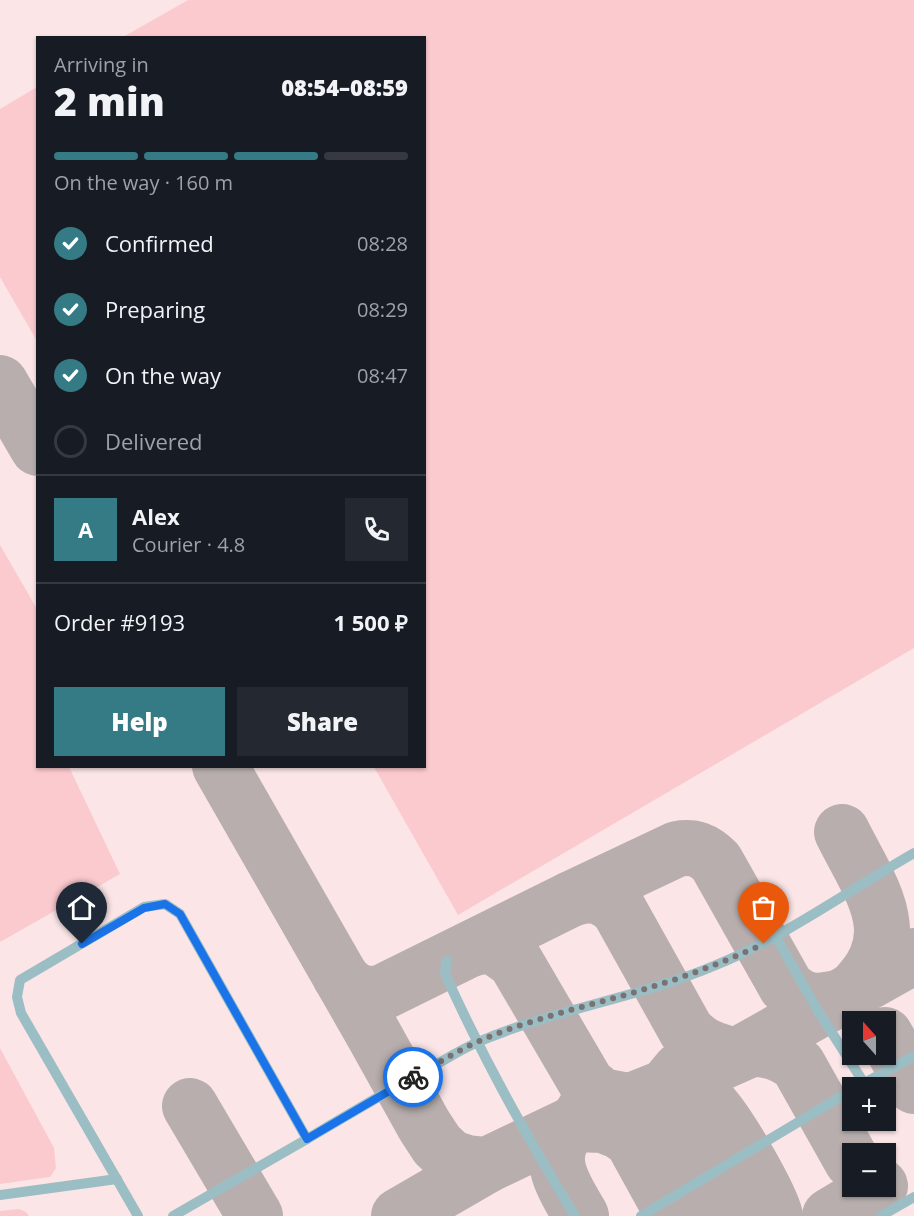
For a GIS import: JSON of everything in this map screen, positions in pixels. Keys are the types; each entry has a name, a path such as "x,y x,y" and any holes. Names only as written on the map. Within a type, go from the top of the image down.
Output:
{"lane":[{"path":"173,1216 476,1042 546,1016 660,985 714,966 777,937 866,880 914,853"},
{"path":"138,1216 21,1013 17,997 20,980 144,908 165,904 180,914 307,1139"},
{"path":"777,937 855,1077"},
{"path":"447,961 446,976 476,1042 575,1216"},
{"path":"875,1077 914,1056"},
{"path":"641,1216 842,1096"},
{"path":"0,1195 117,1179"},
{"path":"881,1216 914,1197"}],"shaded area":[{"path":"0,0 914,0 914,1216 0,1216"},
{"path":"188,0 914,0 914,648 458,915 375,768 426,768 426,36 125,36"},
{"path":"36,88 36,339 0,277 0,109"},
{"path":"0,545 36,607 36,768 69,768 120,874 0,942"},
{"path":"0,1048 54,1148 56,1168 50,1177 0,1184"},
{"path":"19,1209 29,1216 0,1216 0,1211"}],"taxiway":[{"path":"0,383 36,445"},
{"path":"221,768 424,1125 437,1145 451,1158 467,1163 487,1165 573,1124 666,1087 742,1053 914,956"},
{"path":"842,832 874,895 880,914 882,934 878,953 868,973 849,994"},
{"path":"340,976 358,991 368,994 381,993 677,849 689,848 707,854 716,862 786,986 807,1000 821,1001 846,996"},
{"path":"571,899 596,896 608,901 619,910 686,1030 703,1044 735,1056"},
{"path":"474,948 495,947 515,961 587,1084 602,1096 628,1101"},
{"path":"750,1049 776,1052 798,1065 842,1143"},
{"path":"896,1054 914,1086"},
{"path":"680,1070 666,1087 700,1096 716,1111 736,1139 775,1216"},
{"path":"190,1106 255,1216"},
{"path":"581,1216 565,1188 557,1158 558,1147 563,1137 586,1107"},
{"path":"613,1110 645,1107 658,1109 671,1118 688,1143 724,1216"},
{"path":"573,1124 603,1125 619,1131 632,1140 674,1216"},
{"path":"399,1216 487,1165"},
{"path":"830,1216 862,1197"}],"way so far":[{"path":"413,1077 476,1042 546,1016 660,985 714,966 764,944"}],"route":[{"path":"82,944 144,908 165,904 180,914 307,1139 413,1077"}]}
